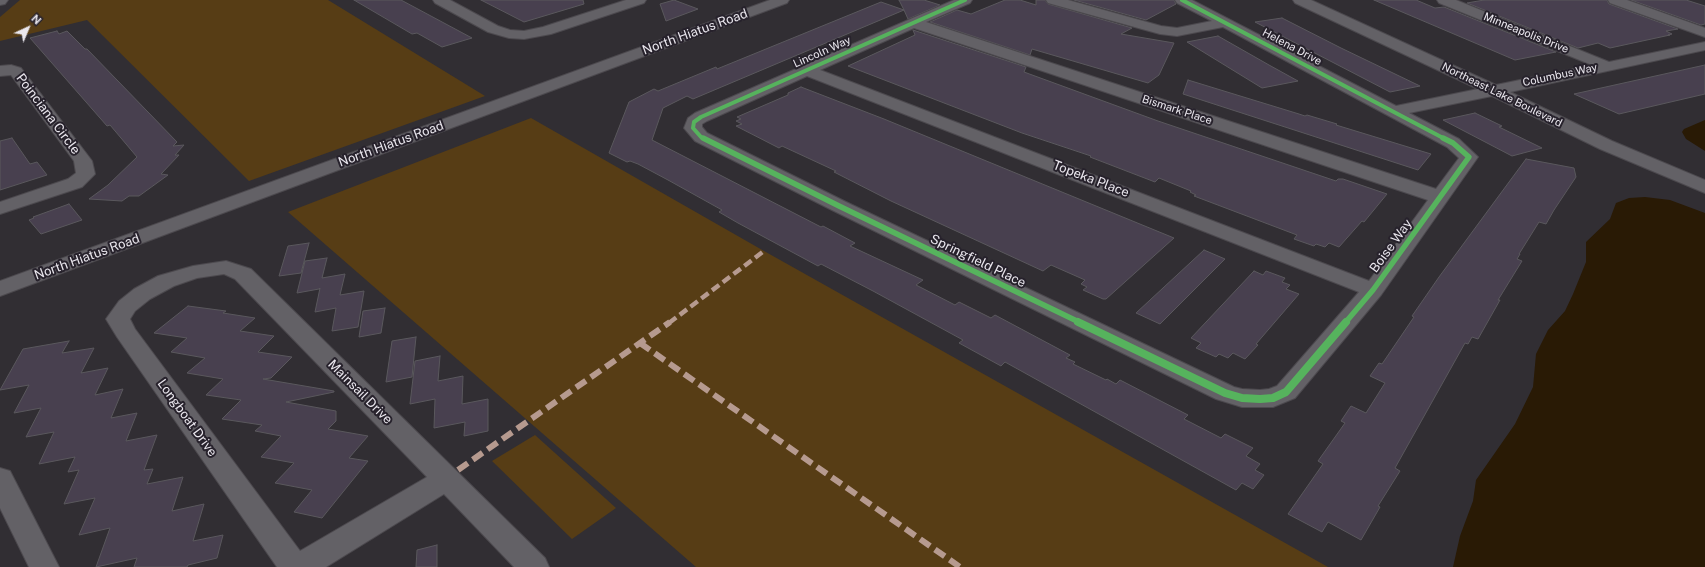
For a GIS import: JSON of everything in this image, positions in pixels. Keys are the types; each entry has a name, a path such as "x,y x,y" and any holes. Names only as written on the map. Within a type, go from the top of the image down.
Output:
{"street":[{"path":"440,0 493,29 515,34 530,34 546,31 639,0"},
{"name":"North Hiatus Road","path":"0,289 782,0"},
{"name":"Lincoln Way","path":"693,128 694,122 701,117 965,0"},
{"path":"1053,0 1160,30 1177,32 1225,23"},
{"name":"Helena Drive","path":"1182,0 1392,112"},
{"name":"Northeast Lake Boulevard","path":"1300,0 1625,142 1705,174"},
{"name":"Northeast Lake Boulevard","path":"1321,0 1500,88 1606,145 1705,187"},
{"name":"Minneapolis Drive","path":"1444,0 1607,66"},
{"path":"1615,0 1705,32"},
{"name":"Bismark Place","path":"914,23 1440,197"},
{"name":"Columbus Way","path":"1392,112 1500,88 1705,46"},
{"name":"Poinciana Circle","path":"0,208 75,183 86,174 83,161 16,71 3,69"},
{"name":"Topeka Place","path":"807,70 1373,290"},
{"name":"Boise Way","path":"1260,400 1274,398 1286,392 1373,290 1470,157 1453,143 1392,112"},
{"name":"Springfield Place","path":"693,128 701,137 1225,393 1242,398 1260,400"},
{"name":"Mainsail Drive","path":"166,281 193,272 226,267 243,274 534,567"},
{"name":"Longboat Drive","path":"166,281 142,294 127,306 118,319 125,332 294,567"},
{"path":"300,567 446,478"},
{"path":"0,479 44,567"}],"shaded area":[{"path":"20,0 328,0 485,96 249,181 87,20 0,41 0,17"},
{"path":"531,118 764,251 1328,567 696,567 288,212"},
{"path":"1705,120 1705,151 1686,139 1682,132 1684,129"},
{"path":"1645,197 1670,200 1705,213 1705,567 1453,567 1460,536 1473,501 1476,480 1515,424 1533,387 1536,354 1548,330 1565,311 1573,294 1586,262 1586,242 1610,219 1616,203 1629,198"},
{"path":"535,435 616,508 572,539 492,461"}],"building":[{"path":"354,0 401,0 472,38 442,47 417,33 412,34"},
{"path":"481,0 583,0 584,4 524,22"},
{"path":"674,0 698,9 666,21 660,4"},
{"path":"899,0 924,0 940,5 908,19"},
{"path":"1005,0 1020,0 1036,5 1036,0 1045,0 1048,4 1132,28 1121,34 1174,43 1159,75 1148,83 1032,49 1030,55 930,22 957,10 971,14"},
{"path":"1074,0 1174,0 1176,4 1146,20"},
{"path":"1374,0 1416,0 1435,8 1444,7 1556,52 1515,60"},
{"path":"1484,0 1607,0 1609,4 1678,29 1666,31 1672,34 1668,35 1670,35 1610,48 1598,43 1578,48 1467,3"},
{"path":"1631,0 1686,0 1705,6 1705,24 1701,25"},
{"path":"881,2 904,10 693,99 687,96 663,108 652,140 855,243 850,246 923,280 916,285 955,305 959,302 991,318 995,315 1070,355 1066,358 1075,362 1073,364 1116,384 1120,380 1188,415 1184,419 1221,438 1225,434 1253,448 1246,456 1260,464 1255,470 1264,475 1253,489 1242,483 1236,490 1005,362 1001,366 959,343 963,340 873,291 821,264 818,266 738,223 719,212 722,210 668,180 638,164 630,161 627,162 609,153 629,102 654,89 658,91 716,67 717,69"},
{"path":"1282,18 1420,86 1390,92 1255,22"},
{"path":"913,30 1026,67 1024,72 1158,121 1336,181 1338,179 1343,179 1387,194 1364,222 1362,221 1339,247 1329,243 1325,247 1316,244 1314,246 1294,239 1297,235 1194,196 1196,195 1190,192 1191,191 1159,178 1155,182 1090,157 1091,156 1022,133 848,66 915,35"},
{"path":"57,31 59,34 67,31 85,49 87,49 177,142 173,146 184,145 175,155 179,155 161,174 168,175 139,196 129,196 122,201 89,199 108,185 137,157 110,125 107,126 30,38"},
{"path":"1218,36 1298,81 1262,88 1187,42"},
{"path":"1705,65 1705,94 1619,114 1574,94"},
{"path":"1188,80 1305,116 1307,115 1337,124 1336,125 1431,154 1418,170 1183,94"},
{"path":"801,87 884,119 1174,238 1106,299 1103,299 1083,290 1087,287 1081,284 1085,280 1051,265 1043,271 891,201 834,172 836,171 782,146 779,148 736,126 742,124 736,121 741,119 737,117 788,95 788,93"},
{"path":"1475,113 1502,126 1499,127 1542,148 1512,156 1443,120"},
{"path":"12,138 30,164 37,162 47,175 0,190 0,141"},
{"path":"1526,159 1574,168 1576,177 1546,224 1539,222 1519,254 1517,259 1522,261 1498,300 1500,300 1478,339 1472,337 1468,344 1465,343 1395,468 1400,471 1378,506 1380,507 1361,540 1328,522 1322,532 1288,514 1323,464 1318,461 1345,423 1341,421 1351,406 1366,413 1385,383 1370,376 1379,363 1382,364 1414,317 1412,316 1439,277"},
{"path":"69,204 82,220 41,234 29,220 34,218 33,217"},
{"path":"309,243 301,273 279,276 288,246"},
{"path":"1204,250 1225,259 1160,324 1136,313"},
{"path":"327,258 322,278 345,274 340,295 364,291 358,327 332,331 336,308 315,312 320,288 297,293 305,261"},
{"path":"1254,271 1263,275 1266,271 1285,278 1282,282 1290,285 1286,289 1299,294 1245,359 1233,353 1228,358 1219,354 1216,357 1196,348 1201,343 1191,338"},
{"path":"188,306 226,311 223,313 255,318 240,331 274,336 258,352 292,357 271,378 263,379 334,391 286,402 336,411 336,421 328,429 368,436 349,458 368,461 322,518 294,512 312,490 275,483 294,463 261,457 281,436 255,431 262,425 222,419 241,400 206,395 223,379 187,373 205,358 171,352 187,338 154,333"},
{"path":"385,308 381,333 359,337 363,311"},
{"path":"416,337 412,377 386,382 392,341"},
{"path":"69,341 62,353 94,348 81,373 108,368 95,395 123,389 111,418 137,413 126,441 157,435 144,470 153,469 147,484 183,477 172,511 204,504 193,541 223,535 217,558 188,565 187,567 134,567 137,558 96,567 110,528 79,535 95,498 64,504 79,470 68,472 75,457 39,464 54,432 26,437 41,408 14,413 29,385 0,390 23,349"},
{"path":"440,356 438,381 463,376 462,404 488,399 488,431 464,436 465,422 434,428 435,399 410,404 415,361"},
{"path":"437,545 437,567 416,567 417,550"}],"marked path":[{"path":"458,470 689,309 764,251"},
{"path":"640,343 960,567"}],"cycle path":[{"path":"965,0 701,117 694,122 693,128 701,137 839,206 1225,393 1242,398 1273,398 1286,392 1373,290 1469,157 1453,143 1182,0"}]}
